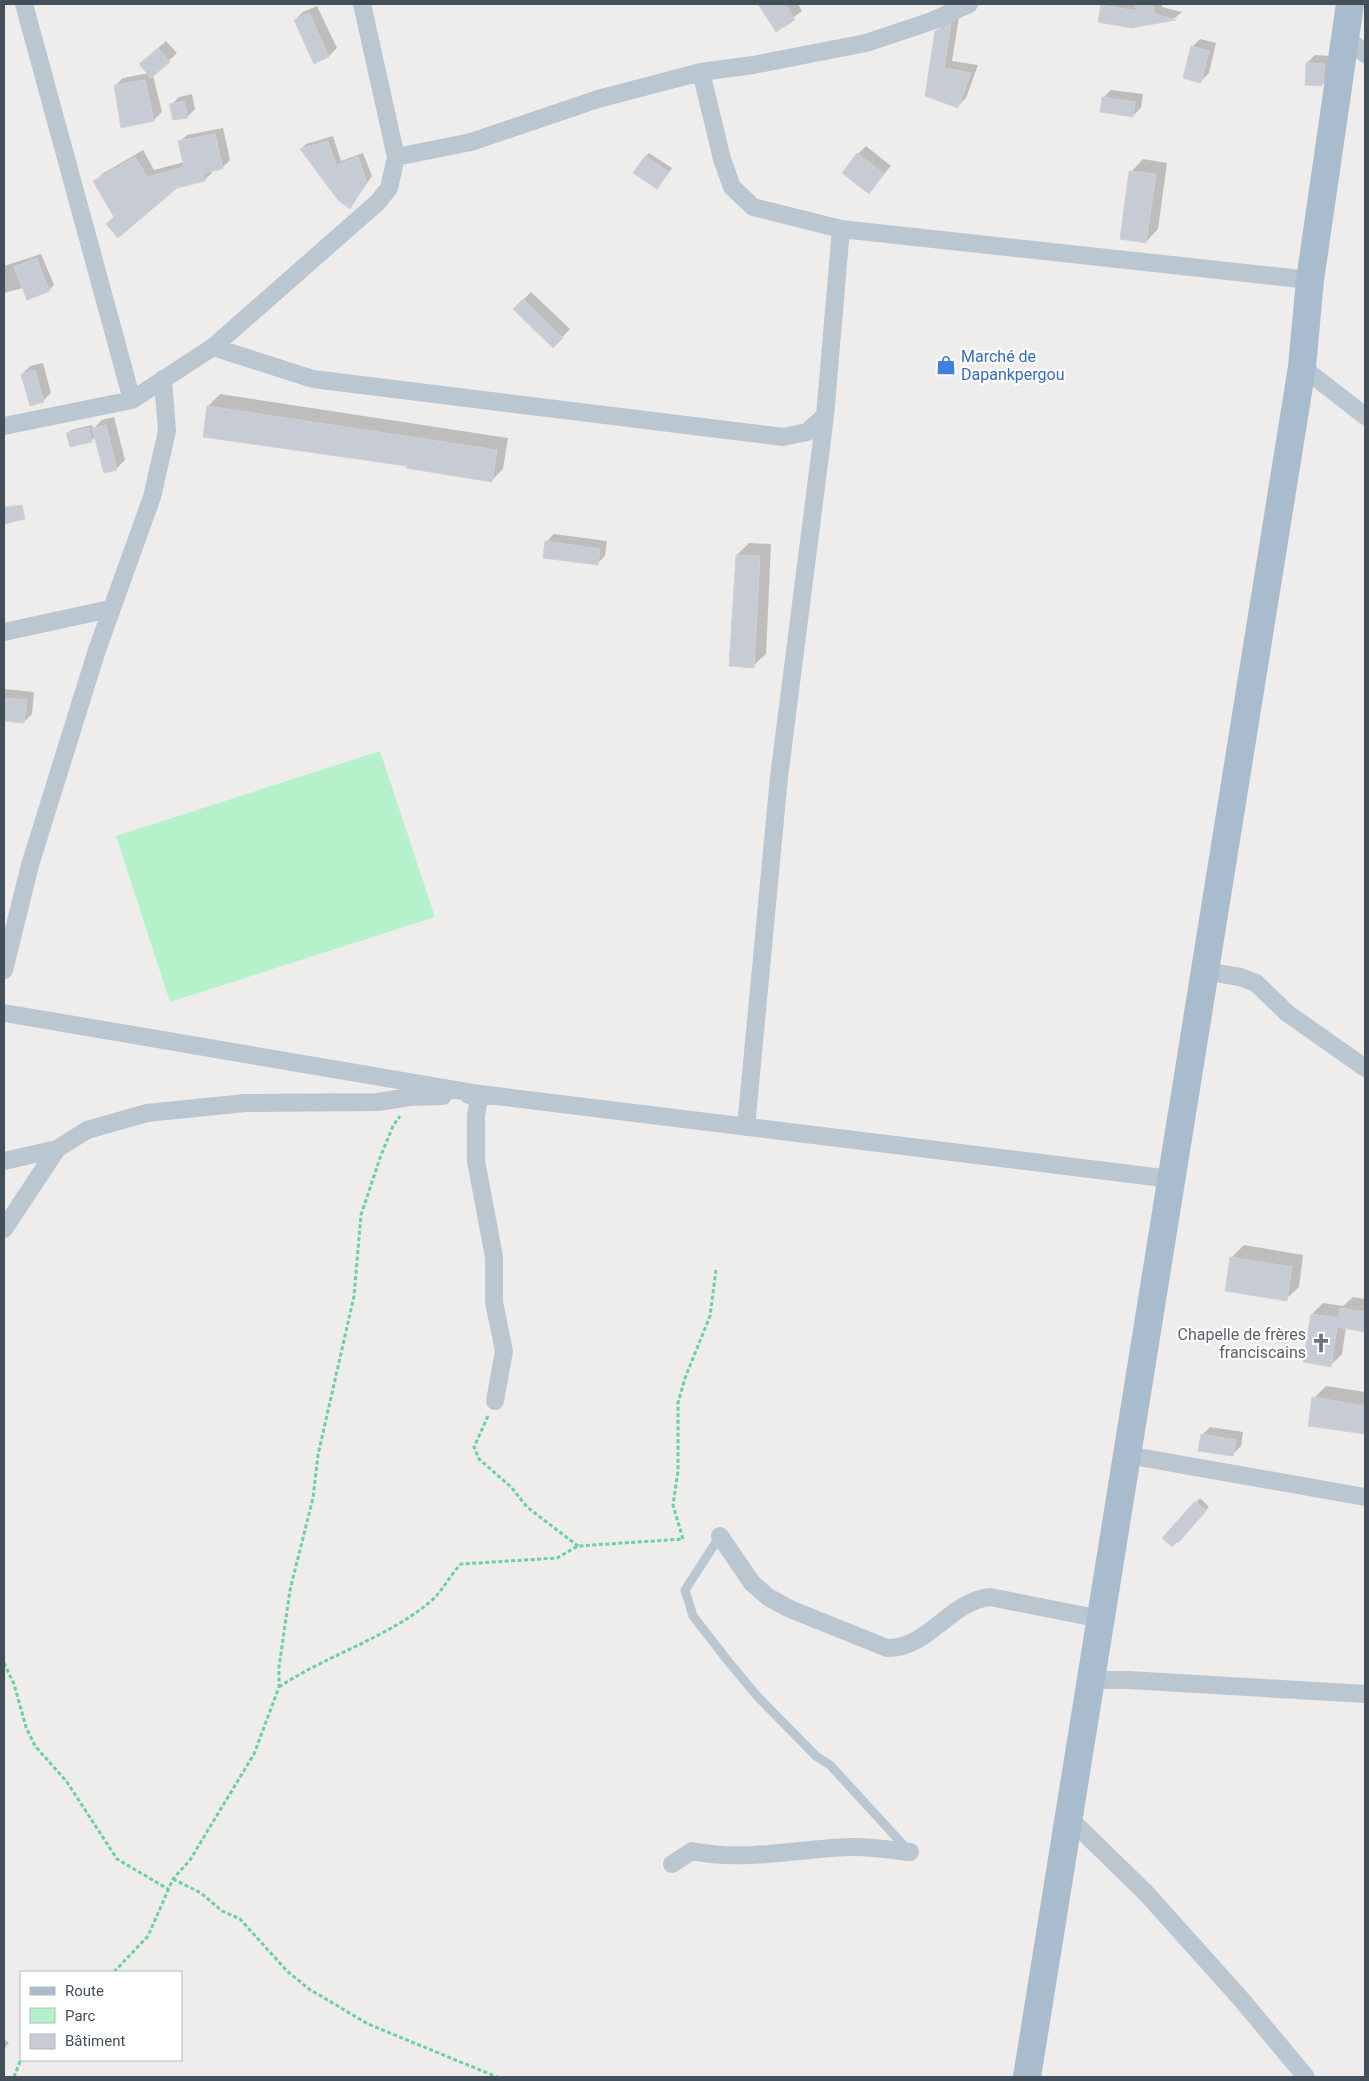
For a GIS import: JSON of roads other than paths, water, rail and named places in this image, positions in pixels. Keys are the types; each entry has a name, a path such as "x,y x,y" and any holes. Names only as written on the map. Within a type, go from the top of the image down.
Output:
{"main road":[{"path":"1027,2077 1302,367 1310,280 1355,45 1350,4"}],"street":[{"path":"24,4 132,400"},
{"path":"4,426 132,400 213,347 378,202 389,188 396,157 362,4"},
{"path":"396,157 471,142 598,99 701,72 753,65 866,43 932,21 969,4"},
{"path":"701,72 722,159 732,187 753,207 841,229 1310,280"},
{"path":"746,1127 778,777 825,416 841,229"},
{"path":"213,347 313,379 783,437 807,432 825,416"},
{"path":"1302,367 1365,416"},
{"path":"4,970 33,856 110,609 152,497 167,431 163,379"},
{"path":"4,632 110,609"},
{"path":"1204,971 1240,977 1256,983 1302,1024 1365,1068"},
{"path":"4,1013 480,1094 1171,1179"},
{"path":"4,1161 57,1149 87,1130 147,1113 245,1103 378,1102 410,1097 480,1094"},
{"path":"480,1094 476,1115 476,1161 494,1257 494,1302 504,1351 495,1401"},
{"path":"4,1229 57,1149"},
{"path":"1127,1455 1365,1497"},
{"path":"720,1536 752,1583 768,1597 790,1609 887,1648 899,1648 911,1644 966,1603 979,1598 990,1597 1101,1619"},
{"path":"1091,1680 1129,1680 1365,1694"},
{"path":"1070,1819 1146,1893 1242,1999 1306,2077"},
{"path":"672,1864 692,1851 707,1854 763,1854 850,1847 910,1852"}],"lane":[{"path":"720,1536 685,1590 693,1616 758,1696 816,1756 830,1765 910,1852"}],"place":[{"name":"Marché de Dapankpergou","path":"946,365"},
{"name":"Chapelle de frères franciscains","path":"1321,1343"}]}
